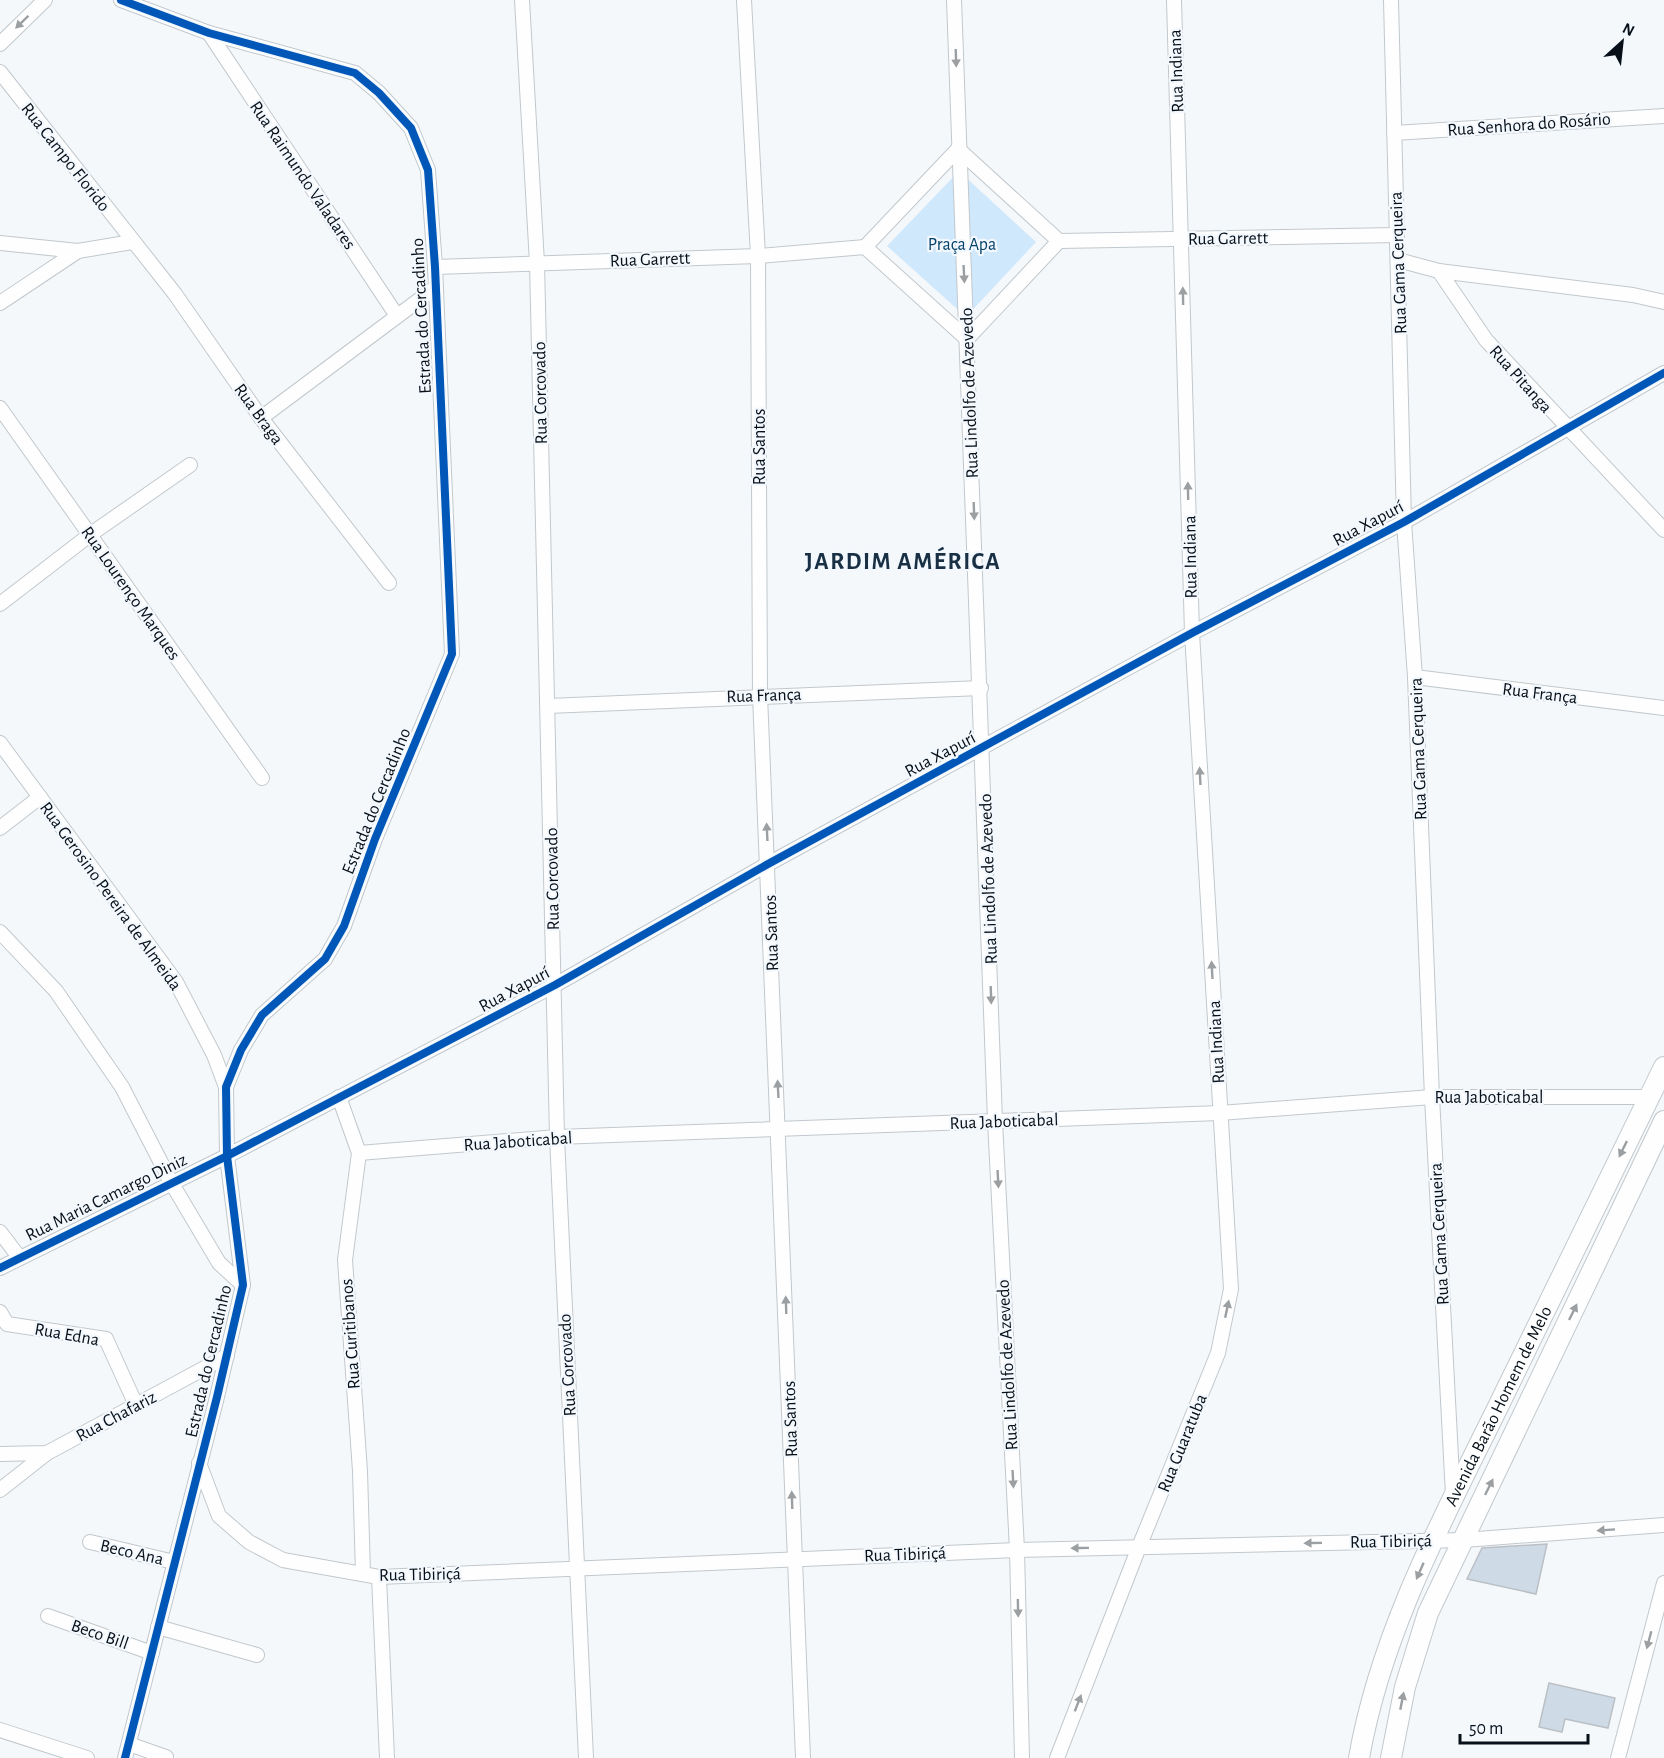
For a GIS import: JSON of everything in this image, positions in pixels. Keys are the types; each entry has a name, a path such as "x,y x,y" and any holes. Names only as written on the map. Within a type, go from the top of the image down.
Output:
{"main road":[{"name":"Avenida Barão Homem de Melo","path":"1359,1758 1378,1680 1403,1608 1453,1498 1664,1067"},
{"name":"Avenida Barão Homem de Melo","path":"1391,1758 1405,1687 1428,1613 1664,1121"}],"street":[{"path":"0,44 45,0"},
{"name":"Estrada do Cercadinho","path":"122,0 209,33 355,73 379,93 411,128 428,170 435,267 452,654 375,839 344,926 325,959 262,1015 241,1050 226,1087 227,1156 243,1285 125,1758"},
{"name":"Rua Corcovado","path":"522,0 537,263 557,1137 586,1758"},
{"name":"Rua Santos","path":"744,0 758,256 760,695 803,1758"},
{"name":"Rua Lindolfo de Azevedo","path":"954,0 958,148 981,688 995,1121 1017,1550 1022,1758"},
{"name":"Rua Indiana","path":"1174,0 1192,633 1220,1113"},
{"name":"Rua Gama Cerqueira","path":"1391,0 1404,522 1415,677 1432,1097 1453,1498"},
{"name":"Rua Raimundo Valadares","path":"209,33 397,316"},
{"name":"Rua Campo Florido","path":"0,72 132,242"},
{"name":"Rua Senhora do Rosário","path":"1394,133 1664,116"},
{"path":"958,148 1059,241 967,339 865,247 958,148"},
{"name":"Rua Garrett","path":"1059,241 1397,235"},
{"path":"0,243 78,251 132,242"},
{"name":"Rua Braga","path":"132,242 175,294 261,418 389,583"},
{"name":"Rua Garrett","path":"435,267 758,256 865,247"},
{"path":"0,303 78,251"},
{"path":"1398,260 1439,271 1633,295 1664,302"},
{"name":"Rua Pitanga","path":"1439,271 1486,340 1664,530"},
{"path":"261,418 435,288"},
{"name":"Rua Xapurí","path":"227,1156 555,985 768,864 1192,633 1404,522 1664,374"},
{"name":"Rua Lourenço Marques","path":"0,408 262,778"},
{"path":"0,604 91,534 190,465"},
{"name":"Rua França","path":"1415,677 1664,708"},
{"name":"Rua França","path":"548,706 760,695 981,688"},
{"name":"Rua Gerosino Pereira de Almeida","path":"0,743 176,982 214,1055 226,1087"},
{"path":"0,828 40,797"},
{"path":"0,932 56,991 122,1087 171,1182 219,1263 243,1285"},
{"name":"Rua Curitibanos","path":"339,1097 359,1153 345,1260 360,1471 363,1574"},
{"name":"Rua Jaboticabal","path":"359,1153 557,1137 1220,1113 1432,1097 1649,1097"},
{"name":"Rua Guaratuba","path":"1057,1758 1218,1353 1231,1288 1220,1113"},
{"name":"Rua Maria Camargo Diniz","path":"0,1268 227,1156"},
{"path":"0,1232 19,1257"},
{"name":"Rua Edna","path":"0,1312 7,1324 106,1339 136,1405"},
{"name":"Rua Chafariz","path":"0,1455 47,1453 227,1356"},
{"path":"0,1490 47,1453"},
{"name":"Rua Tibiriçá","path":"199,1462 219,1516 249,1542 283,1560 380,1577 1017,1550 1464,1540 1664,1525"},
{"name":"Beco Ana","path":"90,1542 174,1562"},
{"path":"380,1577 387,1758"},
{"path":"1618,1758 1664,1583"},
{"name":"Beco Bill","path":"48,1616 152,1653"},
{"path":"158,1627 257,1655"},
{"path":"0,1730 87,1758"},
{"path":"129,1744 166,1757"}],"green space":[{"name":"Praça Apa","path":"959,171 1036,242 966,317 887,246"}],"building":[{"path":"1547,1544 1536,1594 1467,1579 1482,1548"},
{"path":"1549,1683 1615,1698 1608,1728 1565,1719 1562,1732 1539,1727"}],"cycle path":[{"path":"121,0 209,33 355,73 379,93 411,128 428,170 435,267 452,654 375,839 344,926 325,959 262,1015 241,1050 226,1087 227,1156 243,1285 217,1397 125,1758"},
{"path":"0,1268 227,1156 555,985 768,864 1192,633 1404,522 1664,373"}],"district":[{"name":"JARDIM AMÉRICA","path":"903,561"}]}
